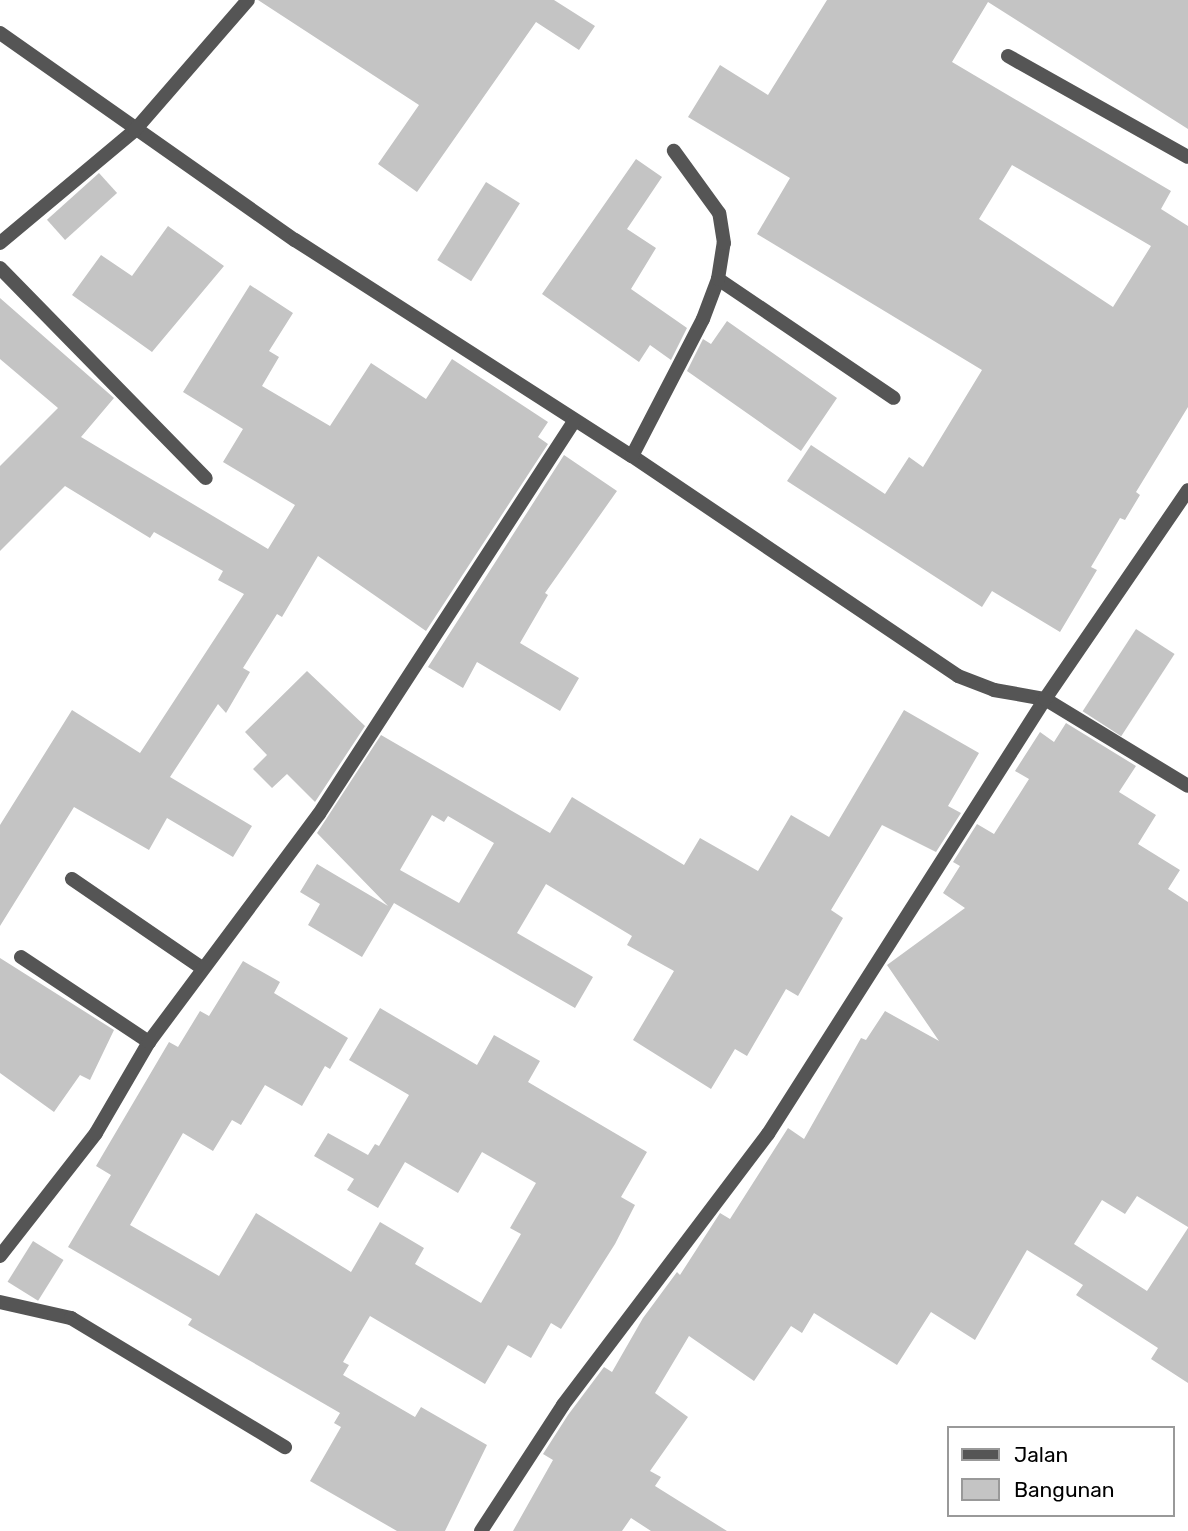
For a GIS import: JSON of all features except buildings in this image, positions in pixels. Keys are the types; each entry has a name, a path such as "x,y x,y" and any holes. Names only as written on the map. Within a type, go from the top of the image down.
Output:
{"street":[{"path":"0,243 135,130 248,0"},
{"path":"0,33 135,130 574,421 632,456 958,676 994,690 1045,699 1188,786"},
{"path":"1008,56 1188,158"},
{"path":"632,456 703,319 718,279 724,243 719,213 674,151"},
{"path":"0,268 206,478"},
{"path":"718,279 894,398"},
{"path":"0,1255 96,1133 149,1042 319,814 574,421"},
{"path":"481,1531 563,1405 768,1134 1045,699 1188,490"},
{"path":"72,879 202,968"},
{"path":"21,957 149,1042"},
{"path":"0,1302 82,1323 285,1447"}]}
